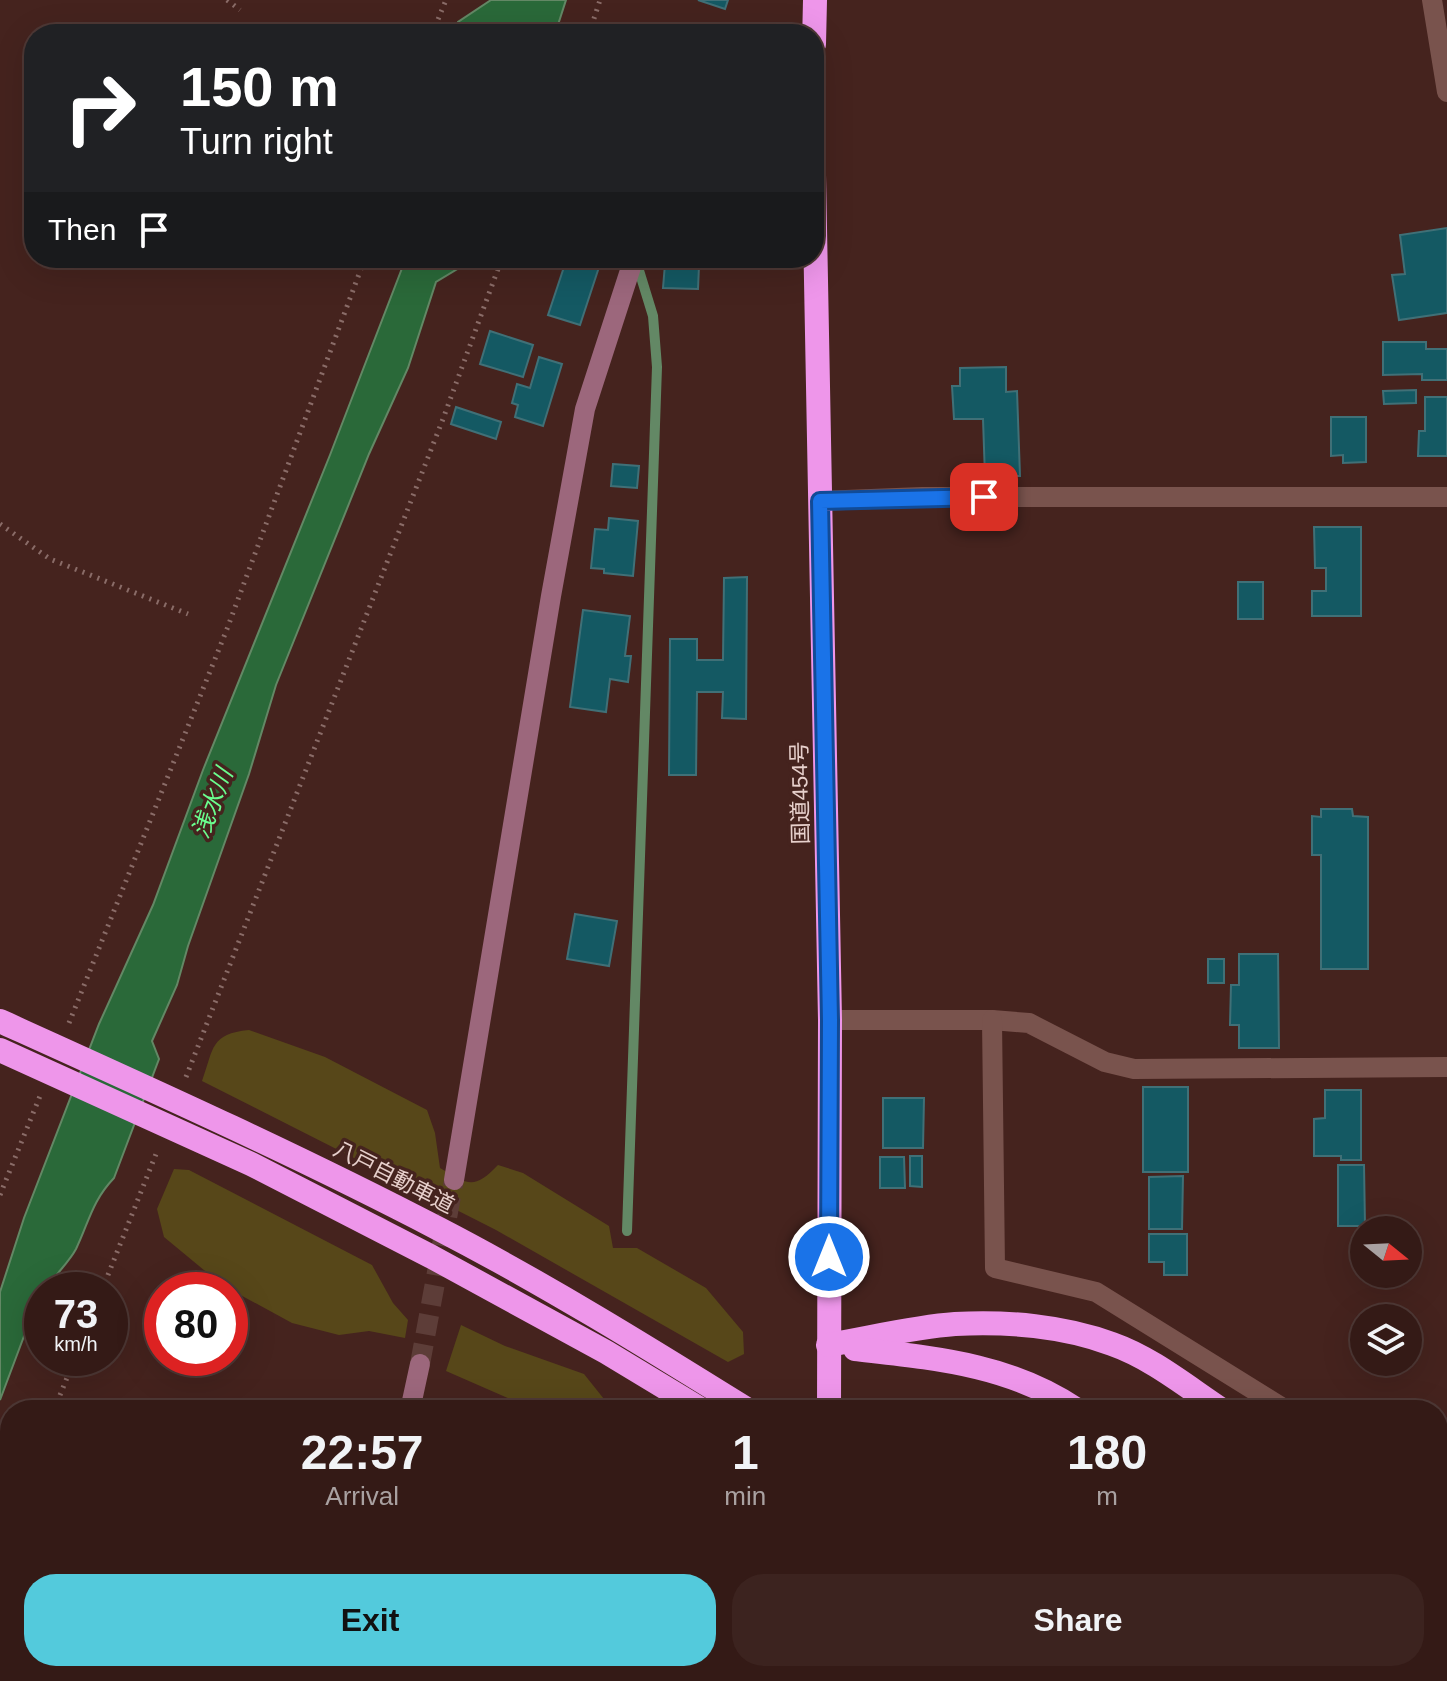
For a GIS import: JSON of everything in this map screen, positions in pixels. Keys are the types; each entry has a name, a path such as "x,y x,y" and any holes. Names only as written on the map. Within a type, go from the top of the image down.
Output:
{"highway":[{"path":"814,24 815,0"},
{"name":"国道454号","path":"816,268 830,1020 829,1400"},
{"name":"八戸自動車道","path":"0,1021 262,1140 441,1230 620,1331 732,1400"},
{"path":"0,1050 251,1164 432,1257 606,1352 685,1400"},
{"path":"828,1345 954,1324 1041,1328 1113,1344 1151,1362 1207,1400"},
{"path":"828,1345 986,1367 1026,1381 1059,1400"}],"street":[{"path":"1432,0 1447,92"},
{"path":"454,1180 585,409 631,268"},
{"path":"820,501 922,497 1447,497"},
{"path":"830,1020 992,1020 1029,1023 1105,1062 1134,1069 1447,1067"},
{"path":"992,1020 995,1268 1096,1292 1270,1400"},
{"path":"412,1400 420,1364"}],"path":[{"path":"227,0 240,10"},
{"path":"436,24 446,0"},
{"path":"592,24 600,0"},
{"path":"64,1035 227,629 361,268"},
{"path":"180,1091 438,434 498,268"},
{"path":"0,524 50,559 188,614"},
{"path":"0,1195 41,1093"},
{"path":"109,1272 163,1135"},
{"path":"58,1400 68,1376"}],"shaded area":[{"path":"249,1030 325,1057 427,1110 435,1133 440,1168 450,1174 464,1181 476,1182 498,1165 523,1173 609,1226 613,1248 637,1248 706,1288 743,1332 744,1354 728,1362 496,1230 202,1081 212,1051 220,1039"},
{"path":"174,1169 189,1170 372,1265 393,1303 408,1320 405,1338 369,1331 339,1335 292,1323 248,1299 248,1272 206,1272 164,1237 157,1209"},
{"path":"461,1325 505,1346 584,1374 604,1400 512,1400 446,1371"}],"water":[{"path":"491,0 566,0 558,24 458,22"},
{"name":"浅水川","path":"402,268 459,268 436,282 408,368 369,454 276,685 177,985 152,1041 159,1059 114,1178 96,1203 73,1254 59,1272 24,1272 24,1336 0,1400 0,1292 24,1218 99,1024 153,905 203,770"}],"building":[{"path":"698,0 728,0 725,9"},
{"path":"1447,228 1447,313 1399,320 1392,275 1405,274 1400,235"},
{"path":"564,268 599,268 580,325 548,315"},
{"path":"665,268 699,268 698,289 663,288"},
{"path":"490,331 533,345 523,377 480,364"},
{"path":"1383,342 1426,342 1426,349 1447,349 1447,380 1422,380 1422,374 1383,375"},
{"path":"539,357 562,364 543,426 515,417 518,405 512,403 517,384 530,388"},
{"path":"1006,367 1006,392 1017,391 1020,476 985,477 983,419 954,419 952,386 960,386 960,368"},
{"path":"1416,390 1416,403 1384,404 1383,391"},
{"path":"1425,397 1447,397 1447,456 1418,456 1419,431 1425,431"},
{"path":"456,407 501,422 496,439 451,424"},
{"path":"1331,417 1366,417 1366,462 1343,463 1343,455 1331,456"},
{"path":"613,464 639,466 637,488 611,486"},
{"path":"609,518 638,521 633,576 604,573 604,569 591,568 595,529 608,530"},
{"path":"1314,527 1361,527 1361,616 1312,616 1312,591 1326,591 1326,568 1315,568"},
{"path":"747,577 746,719 722,718 723,692 697,692 696,775 669,775 670,639 697,639 697,660 723,660 724,578"},
{"path":"1238,582 1263,582 1263,619 1238,619"},
{"path":"583,610 630,616 625,656 631,656 628,682 610,679 606,712 570,707"},
{"path":"1321,809 1352,809 1353,816 1368,817 1368,969 1321,969 1321,855 1312,855 1312,816 1321,817"},
{"path":"575,914 617,921 609,966 567,959"},
{"path":"1239,954 1278,954 1279,1048 1239,1048 1239,1025 1230,1025 1231,985 1239,985"},
{"path":"1208,959 1224,959 1224,983 1208,983"},
{"path":"1143,1087 1188,1087 1188,1172 1143,1172"},
{"path":"1325,1090 1361,1090 1361,1160 1314,1156 1314,1119 1325,1118"},
{"path":"883,1098 924,1098 923,1148 883,1148"},
{"path":"910,1156 922,1156 922,1187 910,1186"},
{"path":"880,1157 904,1157 905,1188 880,1188"},
{"path":"1338,1165 1364,1165 1365,1216 1350,1216 1350,1226 1338,1226"},
{"path":"1183,1176 1182,1229 1149,1229 1149,1177"},
{"path":"1149,1234 1187,1234 1187,1275 1164,1275 1164,1262 1149,1262"}],"waterway":[{"path":"627,1231 657,367 653,316 638,268"}],"tunnel":[{"path":"420,1364 454,1180"}],"route":[{"path":"829,1257 830,1020 820,501 984,497"}]}
